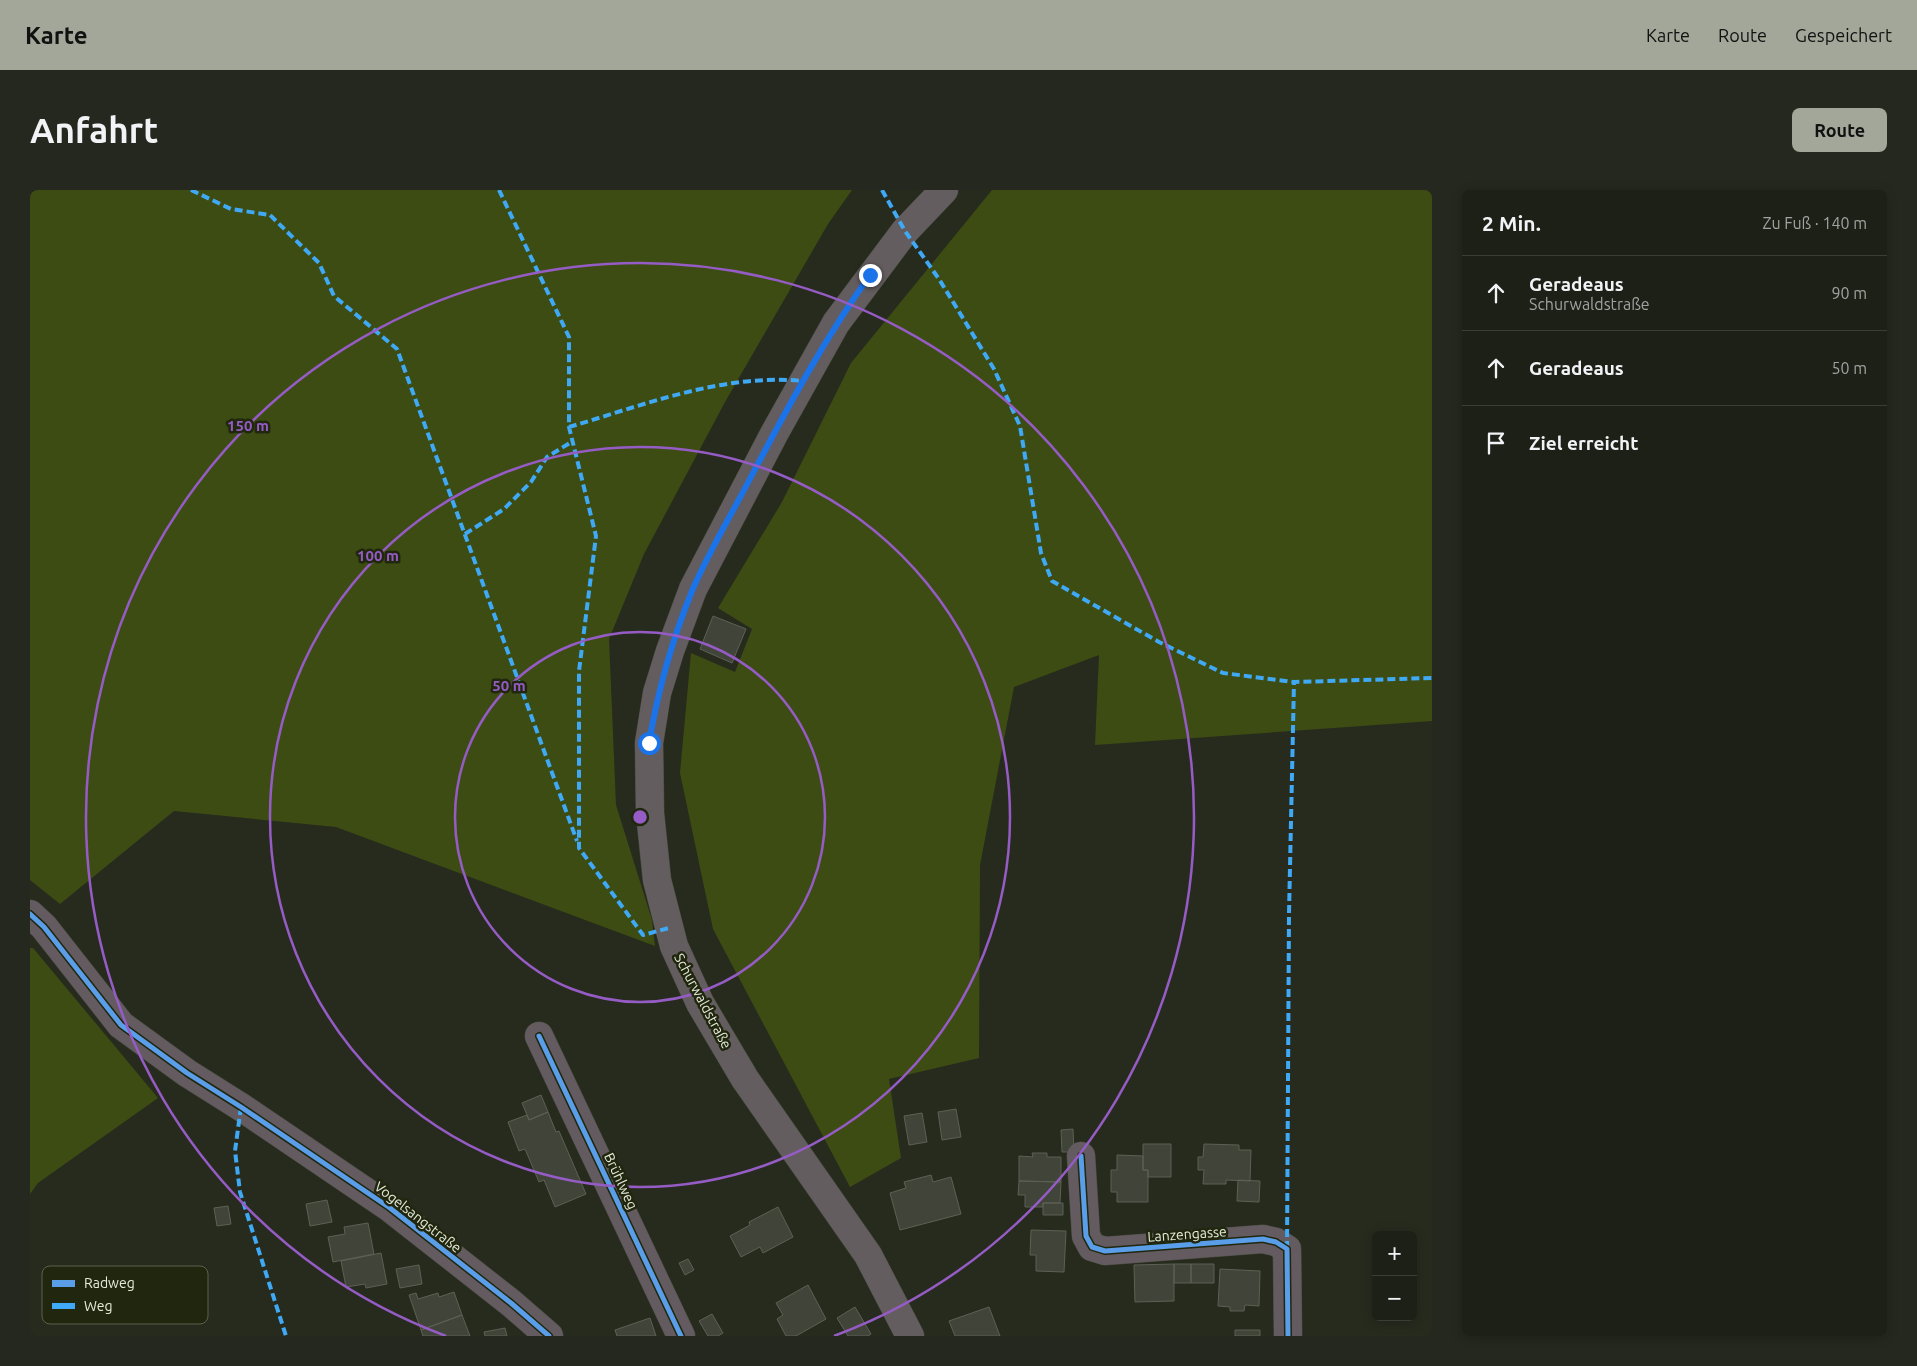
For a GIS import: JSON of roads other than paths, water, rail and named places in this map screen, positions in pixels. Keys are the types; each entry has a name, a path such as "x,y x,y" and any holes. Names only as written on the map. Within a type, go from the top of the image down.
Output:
{"main road":[{"name":"Schurwaldstraße","path":"910,1336 868,1255 746,1079 700,1003 674,946 657,880 650,813 649,743 657,693 693,589 774,434 836,323 905,231 944,190"}],"street":[{"name":"Vogelsangstraße","path":"30,914 44,927 121,1025 188,1073 241,1106 390,1208 512,1303 550,1336"},
{"name":"Brühlweg","path":"539,1036 681,1336"},
{"name":"Lanzengasse","path":"1081,1156 1086,1236 1092,1247 1105,1251 1263,1239 1276,1242 1287,1249 1288,1336"}]}
